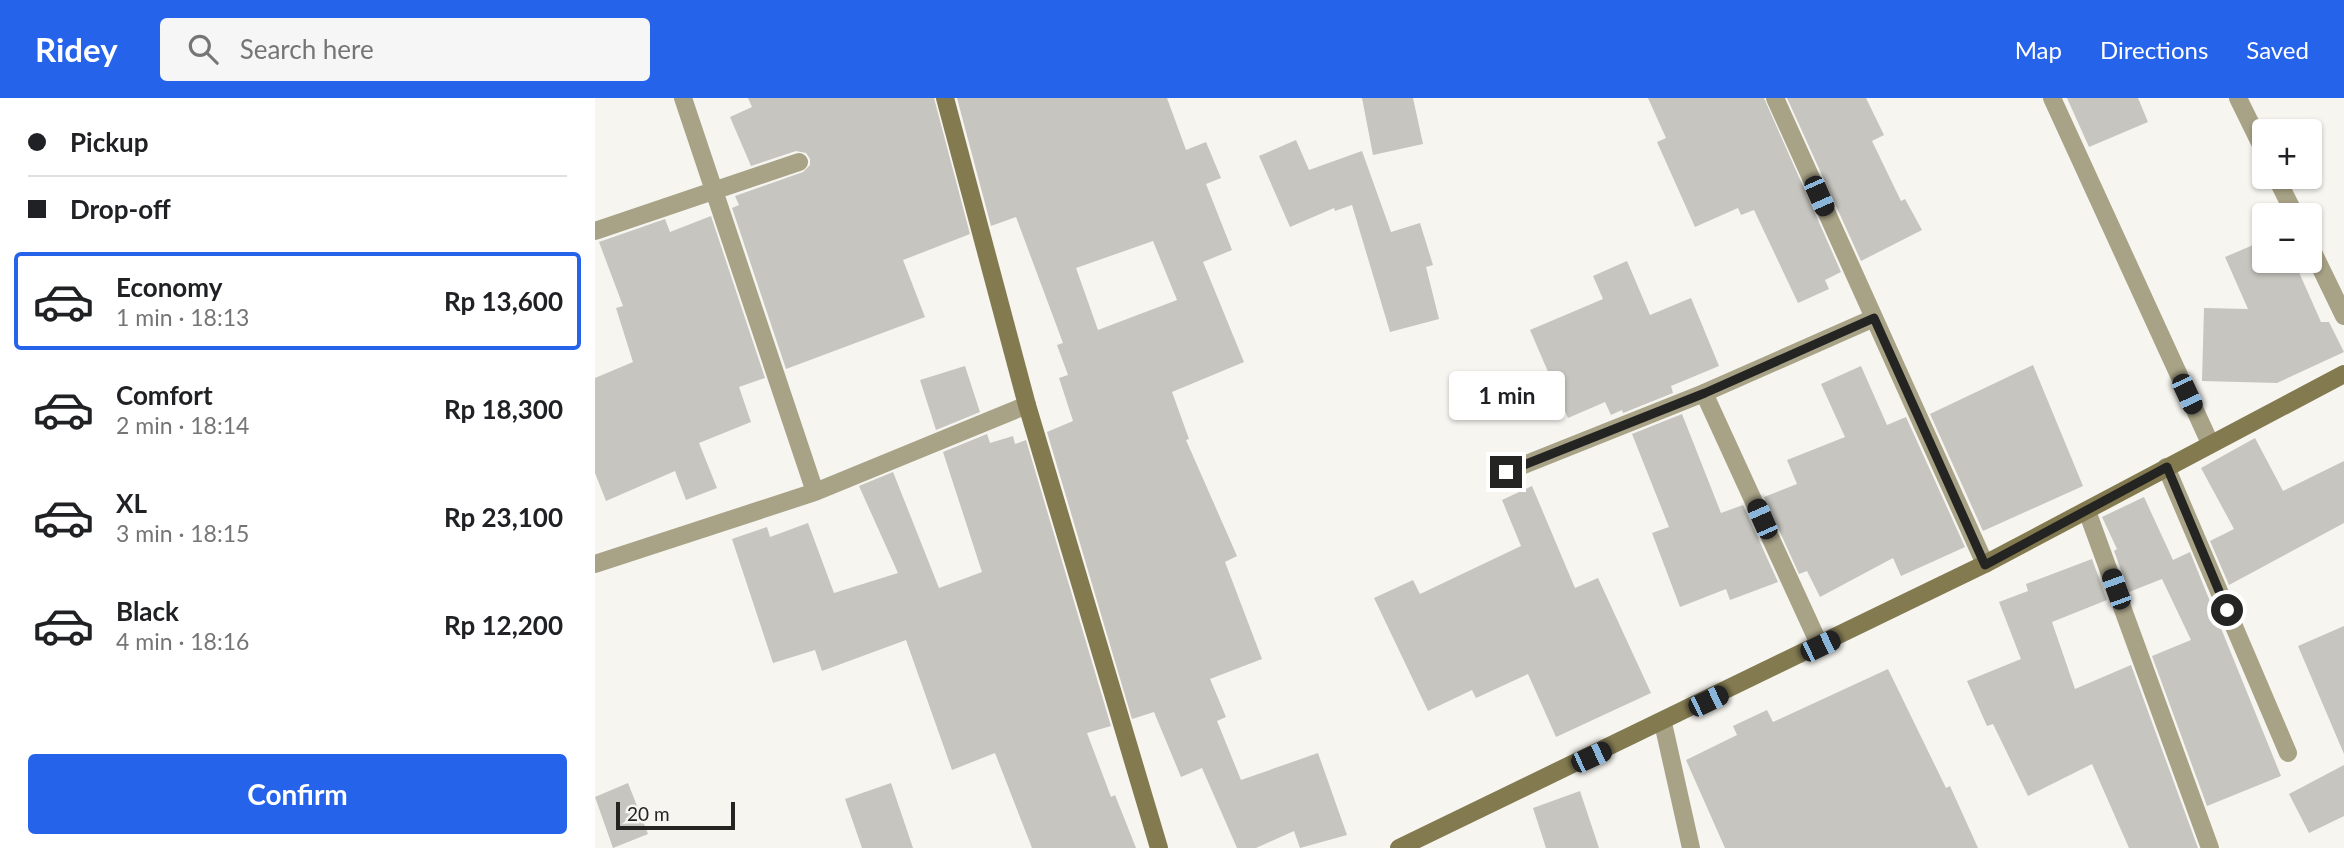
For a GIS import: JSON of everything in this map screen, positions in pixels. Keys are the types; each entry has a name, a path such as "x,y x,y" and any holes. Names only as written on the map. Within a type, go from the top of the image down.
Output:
{"street":[{"path":"683,98 815,492"},
{"path":"945,98 1027,405 1159,848"},
{"path":"1775,98 1985,565"},
{"path":"2052,98 2210,443"},
{"path":"2238,98 2252,127"},
{"path":"595,232 799,162"},
{"path":"2322,271 2344,316"},
{"path":"1506,472 1705,393 1874,318"},
{"path":"1399,848 1663,723 1985,565 2344,374"},
{"path":"1705,393 1820,646"},
{"path":"595,564 815,492 1027,405"},
{"path":"2167,467 2288,753"},
{"path":"2087,511 2210,848"},
{"path":"1663,723 1691,848"}],"building":[{"path":"748,98 934,98 970,234 903,260 925,317 786,369 732,208 739,205 735,196 803,172 810,165 810,159 806,153 796,151 751,166 730,117 752,107"},
{"path":"957,98 1167,98 1186,150 1206,142 1221,178 1206,184 1232,250 1203,262 1244,362 1172,392 1189,439 1186,440 1237,556 1225,562 1262,659 1210,679 1226,717 1217,721 1241,780 1318,753 1347,835 1300,848 1294,831 1256,848 1237,848 1202,768 1181,777 1154,712 1132,719 1047,432 1073,421 1059,378 1068,375 1057,345 1063,343 1016,217 991,226","holes":["1153,241 1177,300 1098,330 1076,268"]},
{"path":"1362,98 1413,98 1423,144 1373,155"},
{"path":"1648,98 1764,98 1841,272 1825,280 1829,289 1798,303 1754,210 1741,215 1738,208 1695,227 1657,142 1666,138"},
{"path":"1787,98 1866,98 1884,135 1872,141 1901,201 1905,199 1922,230 1861,261"},
{"path":"2067,98 2138,98 2148,122 2089,147"},
{"path":"1296,140 1309,170 1362,151 1391,232 1420,223 1433,265 1426,267 1439,319 1390,332 1352,205 1335,211 1334,208 1290,227 1259,156"},
{"path":"711,216 765,378 739,387 751,422 699,443 717,488 686,500 675,471 606,501 595,473 595,378 633,362 616,308 623,306 599,242 665,219 670,232"},
{"path":"2252,246 2252,273 2299,273 2321,322 2329,322 2344,352 2277,383 2202,381 2204,308 2248,309 2225,257"},
{"path":"1627,261 1650,315 1691,298 1719,366 1671,386 1673,393 1623,413 1622,410 1611,415 1605,402 1568,418 1530,330 1603,299 1593,276"},
{"path":"2033,365 2083,486 1983,531 1930,414"},
{"path":"965,366 980,412 936,430 920,380"},
{"path":"1861,366 1887,425 1906,417 1965,547 1901,576 1893,558 1820,597 1807,571 1799,574 1764,497 1797,484 1787,460 1845,437 1821,384"},
{"path":"1682,414 1721,513 1743,505 1778,582 1730,600 1726,589 1680,607 1652,533 1669,527 1632,434"},
{"path":"987,434 990,443 1013,436 1015,444 1026,440 1111,726 1087,733 1111,797 1115,795 1136,848 1032,848 995,753 952,770 906,640 822,671 815,650 773,663 732,539 767,527 770,537 808,523 834,593 898,573 859,486 893,472 939,588 982,572 943,452"},
{"path":"2255,438 2283,491 2344,461 2344,523 2229,585 2210,541 2234,529 2201,468"},
{"path":"1532,486 1575,588 1598,578 1651,693 1556,737 1528,674 1476,698 1472,690 1428,711 1374,598 1413,580 1420,594 1521,546 1502,500"},
{"path":"2144,497 2173,560 2190,552 2281,776 2207,806 2152,656 2191,640 2162,579 2129,592 2114,551 2117,549 2102,517"},
{"path":"2092,559 2107,600 2052,622 2075,689 2131,665 2198,848 2129,848 2092,764 2028,796 1993,724 1987,726 1967,681 2021,659 1999,602 2028,591 2026,584"},
{"path":"2344,626 2344,754 2298,646"},
{"path":"1888,669 1946,788 1950,786 1978,848 1725,848 1686,760 1737,735 1733,726 1767,710 1773,722"},
{"path":"2344,765 2344,816 2309,833 2289,794"},
{"path":"628,783 648,834 613,848 595,797"},
{"path":"891,783 913,848 862,848 845,799"},
{"path":"1580,791 1599,848 1546,848 1533,808"}],"route":[{"path":"1506,472 1705,393 1874,318 1985,565 2167,467 2227,610"}]}
